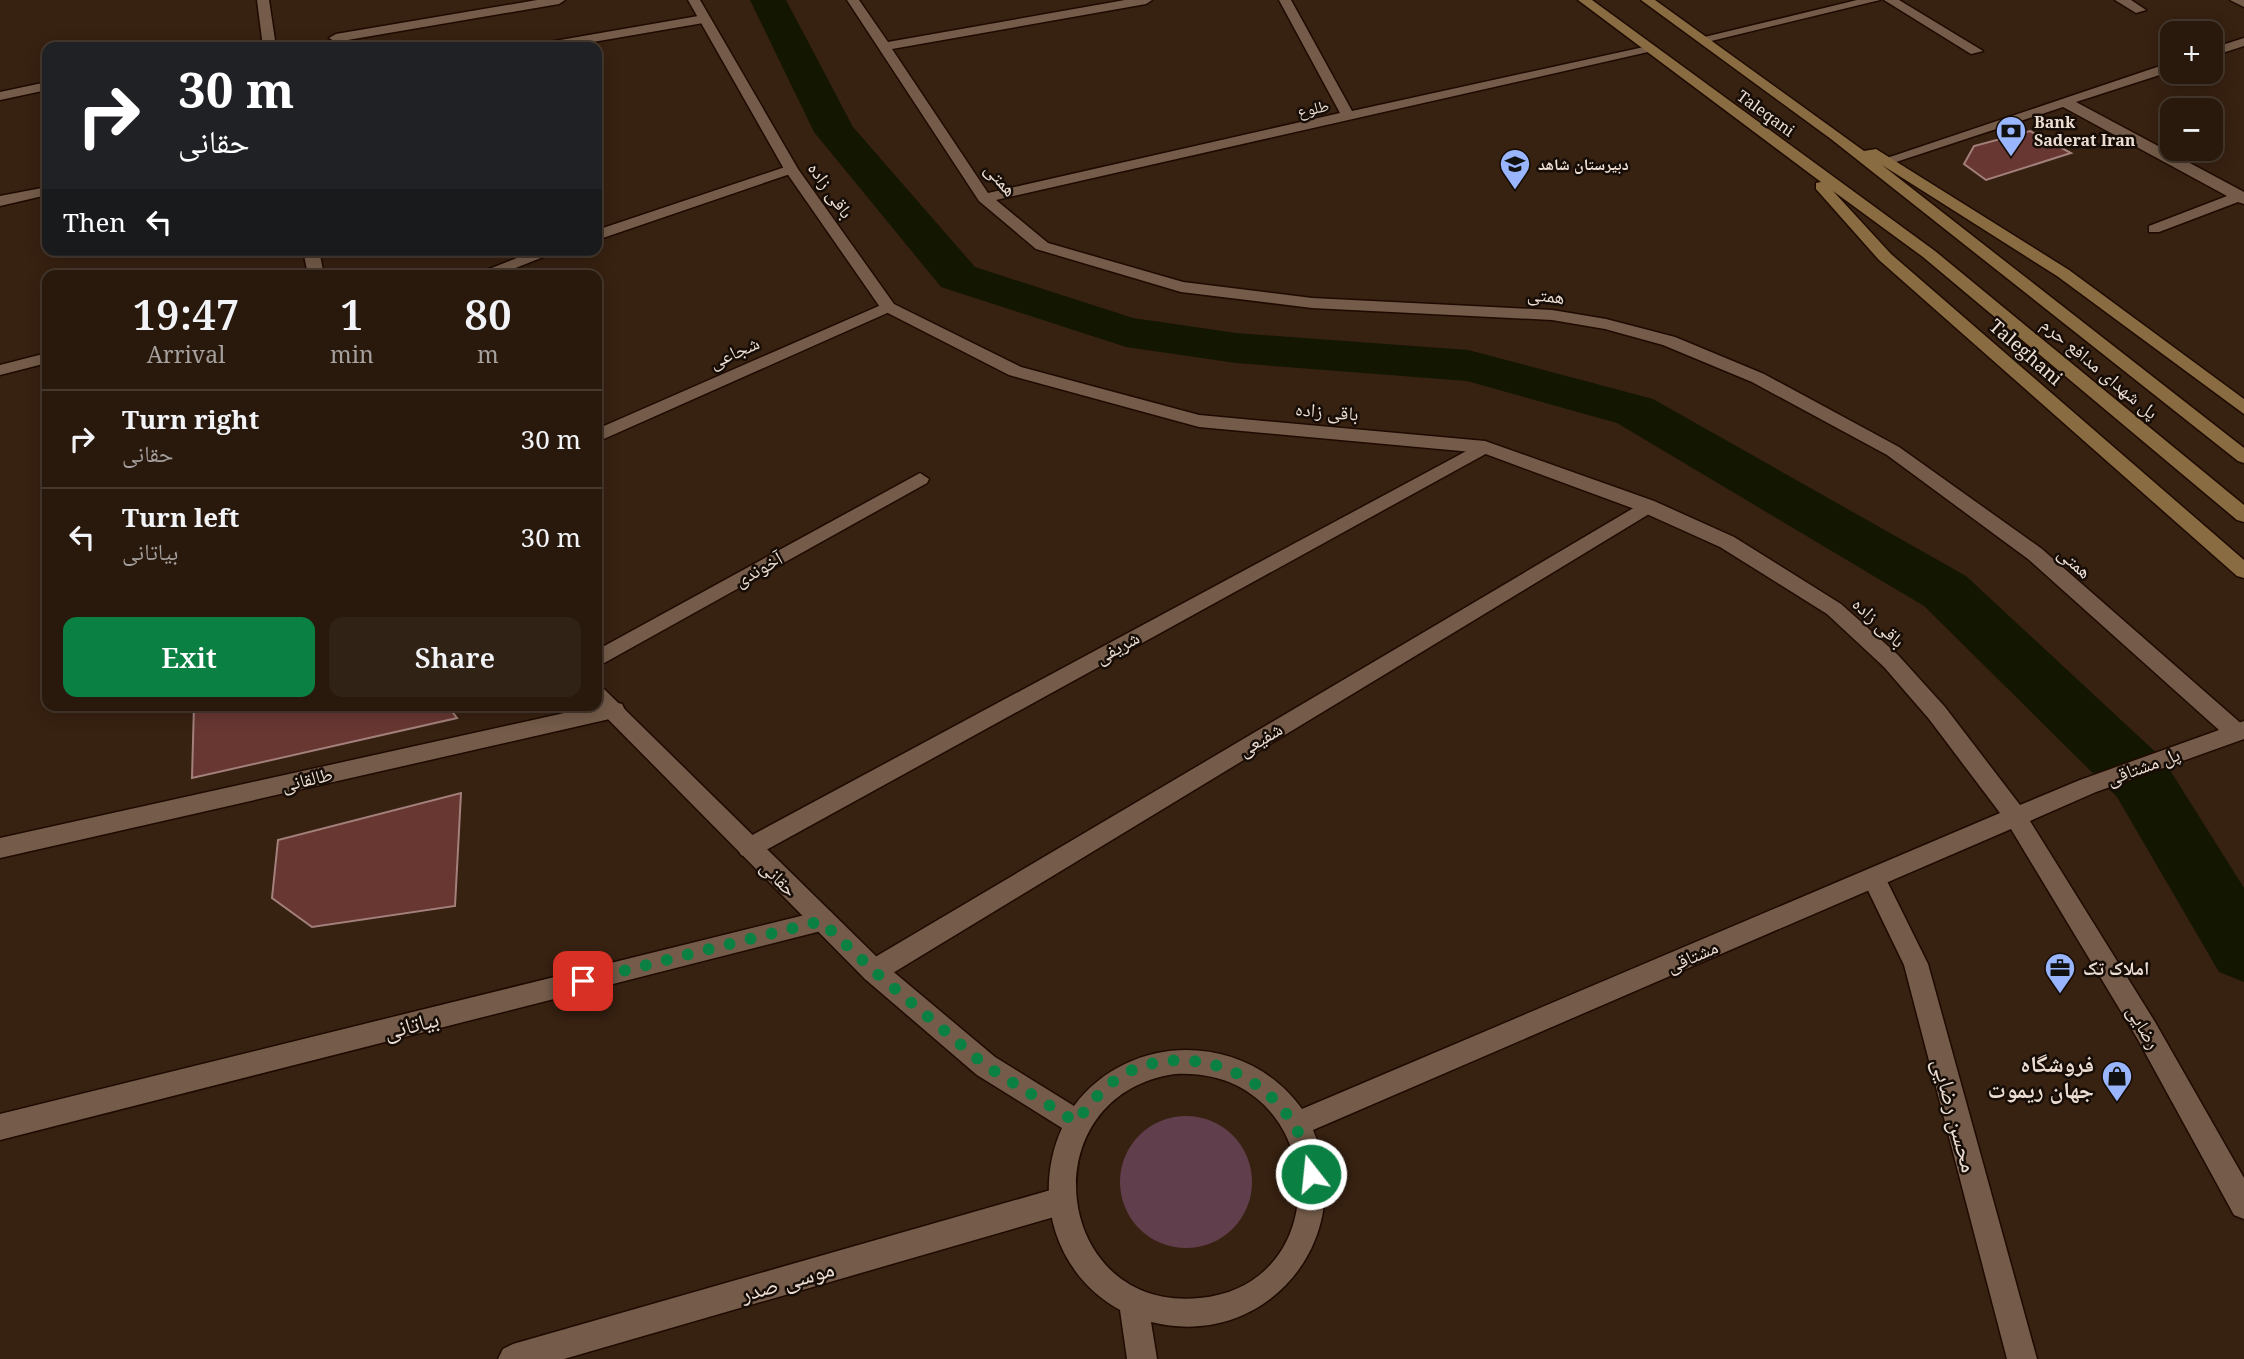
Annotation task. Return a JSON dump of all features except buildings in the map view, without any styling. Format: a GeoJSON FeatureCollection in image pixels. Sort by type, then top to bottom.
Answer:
{"type":"FeatureCollection","features":[{"type":"Feature","properties":{"kind":"main road","name":"Taleqani"},"geometry":{"type":"LineString","coordinates":[[1584,0],[1928,254]]}},
{"type":"Feature","properties":{"kind":"main road","name":"Taleqani"},"geometry":{"type":"LineString","coordinates":[[1647,0],[1836,136],[1972,244]]}},
{"type":"Feature","properties":{"kind":"main road"},"geometry":{"type":"LineString","coordinates":[[1836,136],[1888,160],[2063,273],[2244,408]]}},
{"type":"Feature","properties":{"kind":"main road","name":"Taleghani"},"geometry":{"type":"LineString","coordinates":[[1792,153],[1885,257],[2244,571]]}},
{"type":"Feature","properties":{"kind":"main road","name":"پل شهدای مدافع حرم"},"geometry":{"type":"LineString","coordinates":[[1972,244],[2244,457]]}},
{"type":"Feature","properties":{"kind":"main road","name":"پل شهدای مدافع حرم"},"geometry":{"type":"LineString","coordinates":[[1928,254],[2244,515]]}},
{"type":"Feature","properties":{"kind":"street"},"geometry":{"type":"LineString","coordinates":[[263,0],[270,42]]}},
{"type":"Feature","properties":{"kind":"street"},"geometry":{"type":"LineString","coordinates":[[336,38],[559,0]]}},
{"type":"Feature","properties":{"kind":"street","name":"باقی زاده"},"geometry":{"type":"LineString","coordinates":[[694,0],[791,169],[888,307],[1015,371],[1199,421],[1485,447],[1647,506],[1727,542],[1833,609],[1891,661],[1937,713],[2016,817]]}},
{"type":"Feature","properties":{"kind":"street","name":"همتی"},"geometry":{"type":"LineString","coordinates":[[853,0],[984,198],[1042,246],[1181,287],[1312,303],[1565,317],[1606,324],[1669,341],[1758,378],[1893,452],[2035,554],[2240,732]]}},
{"type":"Feature","properties":{"kind":"street"},"geometry":{"type":"LineString","coordinates":[[884,47],[1146,0]]}},
{"type":"Feature","properties":{"kind":"street"},"geometry":{"type":"LineString","coordinates":[[1285,0],[1349,118]]}},
{"type":"Feature","properties":{"kind":"street"},"geometry":{"type":"LineString","coordinates":[[1703,39],[1874,0]]}},
{"type":"Feature","properties":{"kind":"street"},"geometry":{"type":"LineString","coordinates":[[1890,0],[1976,51]]}},
{"type":"Feature","properties":{"kind":"street"},"geometry":{"type":"LineString","coordinates":[[2121,0],[2140,10]]}},
{"type":"Feature","properties":{"kind":"street"},"geometry":{"type":"LineString","coordinates":[[2236,0],[2244,3]]}},
{"type":"Feature","properties":{"kind":"street"},"geometry":{"type":"LineString","coordinates":[[572,42],[704,19]]}},
{"type":"Feature","properties":{"kind":"street"},"geometry":{"type":"LineString","coordinates":[[2223,49],[2244,42]]}},
{"type":"Feature","properties":{"kind":"street","name":"طلوع"},"geometry":{"type":"LineString","coordinates":[[984,198],[1349,118],[1648,48]]}},
{"type":"Feature","properties":{"kind":"street"},"geometry":{"type":"LineString","coordinates":[[1888,160],[2160,70]]}},
{"type":"Feature","properties":{"kind":"street"},"geometry":{"type":"LineString","coordinates":[[0,96],[42,87]]}},
{"type":"Feature","properties":{"kind":"street"},"geometry":{"type":"LineString","coordinates":[[2065,102],[2242,198]]}},
{"type":"Feature","properties":{"kind":"street"},"geometry":{"type":"LineString","coordinates":[[602,233],[791,169]]}},
{"type":"Feature","properties":{"kind":"street"},"geometry":{"type":"LineString","coordinates":[[0,201],[42,192]]}},
{"type":"Feature","properties":{"kind":"street"},"geometry":{"type":"LineString","coordinates":[[2154,229],[2242,198]]}},
{"type":"Feature","properties":{"kind":"street"},"geometry":{"type":"LineString","coordinates":[[496,270],[537,256]]}},
{"type":"Feature","properties":{"kind":"street","name":"شجاعی"},"geometry":{"type":"LineString","coordinates":[[602,434],[888,307]]}},
{"type":"Feature","properties":{"kind":"street"},"geometry":{"type":"LineString","coordinates":[[0,370],[42,359]]}},
{"type":"Feature","properties":{"kind":"street","name":"شریفی"},"geometry":{"type":"LineString","coordinates":[[749,848],[1485,447]]}},
{"type":"Feature","properties":{"kind":"street","name":"آخوندی"},"geometry":{"type":"LineString","coordinates":[[602,656],[920,479]]}},
{"type":"Feature","properties":{"kind":"street","name":"شفیعی"},"geometry":{"type":"LineString","coordinates":[[874,971],[1647,506]]}},
{"type":"Feature","properties":{"kind":"street","name":"حقانی"},"geometry":{"type":"LineString","coordinates":[[605,703],[874,971],[986,1066],[1076,1122]]}},
{"type":"Feature","properties":{"kind":"street","name":"طالقانی"},"geometry":{"type":"LineString","coordinates":[[0,848],[572,711]]}},
{"type":"Feature","properties":{"kind":"street","name":"پل مشتاقی"},"geometry":{"type":"LineString","coordinates":[[2088,786],[2240,732]]}},
{"type":"Feature","properties":{"kind":"street","name":"مشتاقی"},"geometry":{"type":"LineString","coordinates":[[1295,1125],[2088,786]]}},
{"type":"Feature","properties":{"kind":"street","name":"رضایی"},"geometry":{"type":"LineString","coordinates":[[2016,817],[2146,1030],[2244,1205]]}},
{"type":"Feature","properties":{"kind":"street","name":"محسن رضایی"},"geometry":{"type":"LineString","coordinates":[[1874,878],[1916,964],[2022,1359]]}},
{"type":"Feature","properties":{"kind":"street","name":"بیاتانی"},"geometry":{"type":"LineString","coordinates":[[0,1127],[821,921]]}},
{"type":"Feature","properties":{"kind":"street"},"geometry":{"type":"LineString","coordinates":[[1166,1061],[1203,1061],[1240,1073],[1272,1095],[1295,1125],[1311,1169],[1314,1192],[1309,1226],[1293,1258],[1270,1285],[1240,1304],[1204,1313],[1167,1312],[1133,1300],[1105,1282],[1084,1258],[1069,1231],[1061,1201],[1062,1160],[1076,1122],[1098,1093],[1129,1071],[1166,1061]]}},
{"type":"Feature","properties":{"kind":"street","name":"موسی صدر"},"geometry":{"type":"LineString","coordinates":[[513,1359],[1061,1201]]}},
{"type":"Feature","properties":{"kind":"street"},"geometry":{"type":"LineString","coordinates":[[1133,1300],[1142,1359]]}},
{"type":"Feature","properties":{"kind":"shaded area"},"geometry":{"type":"Polygon","coordinates":[[[1186,1116],[1211,1121],[1232,1136],[1247,1157],[1252,1182],[1247,1207],[1232,1228],[1211,1243],[1186,1248],[1161,1243],[1140,1228],[1125,1207],[1120,1182],[1125,1157],[1140,1136],[1161,1121],[1186,1116]]]}},
{"type":"Feature","properties":{"kind":"waterway"},"geometry":{"type":"LineString","coordinates":[[768,0],[835,132],[958,277],[1126,332],[1236,348],[1468,366],[1635,411],[1945,591],[2140,778],[2244,950]]}},
{"type":"Feature","properties":{"kind":"place","name":"Bank Saderat Iran"},"geometry":{"type":"Point","coordinates":[2011,158]}},
{"type":"Feature","properties":{"kind":"place","name":"دبیرستان شاهد"},"geometry":{"type":"Point","coordinates":[1515,191]}},
{"type":"Feature","properties":{"kind":"place","name":"املاک تک"},"geometry":{"type":"Point","coordinates":[2060,995]}},
{"type":"Feature","properties":{"kind":"place","name":"فروشگاه جهان ریموت"},"geometry":{"type":"Point","coordinates":[2117,1103]}},
{"type":"Feature","properties":{"kind":"route"},"geometry":{"type":"LineString","coordinates":[[583,981],[821,921],[874,971],[986,1066],[1076,1122],[1098,1093],[1129,1071],[1166,1061],[1203,1061],[1240,1073],[1272,1095],[1295,1125],[1309,1157],[1311,1174]]}}]}
